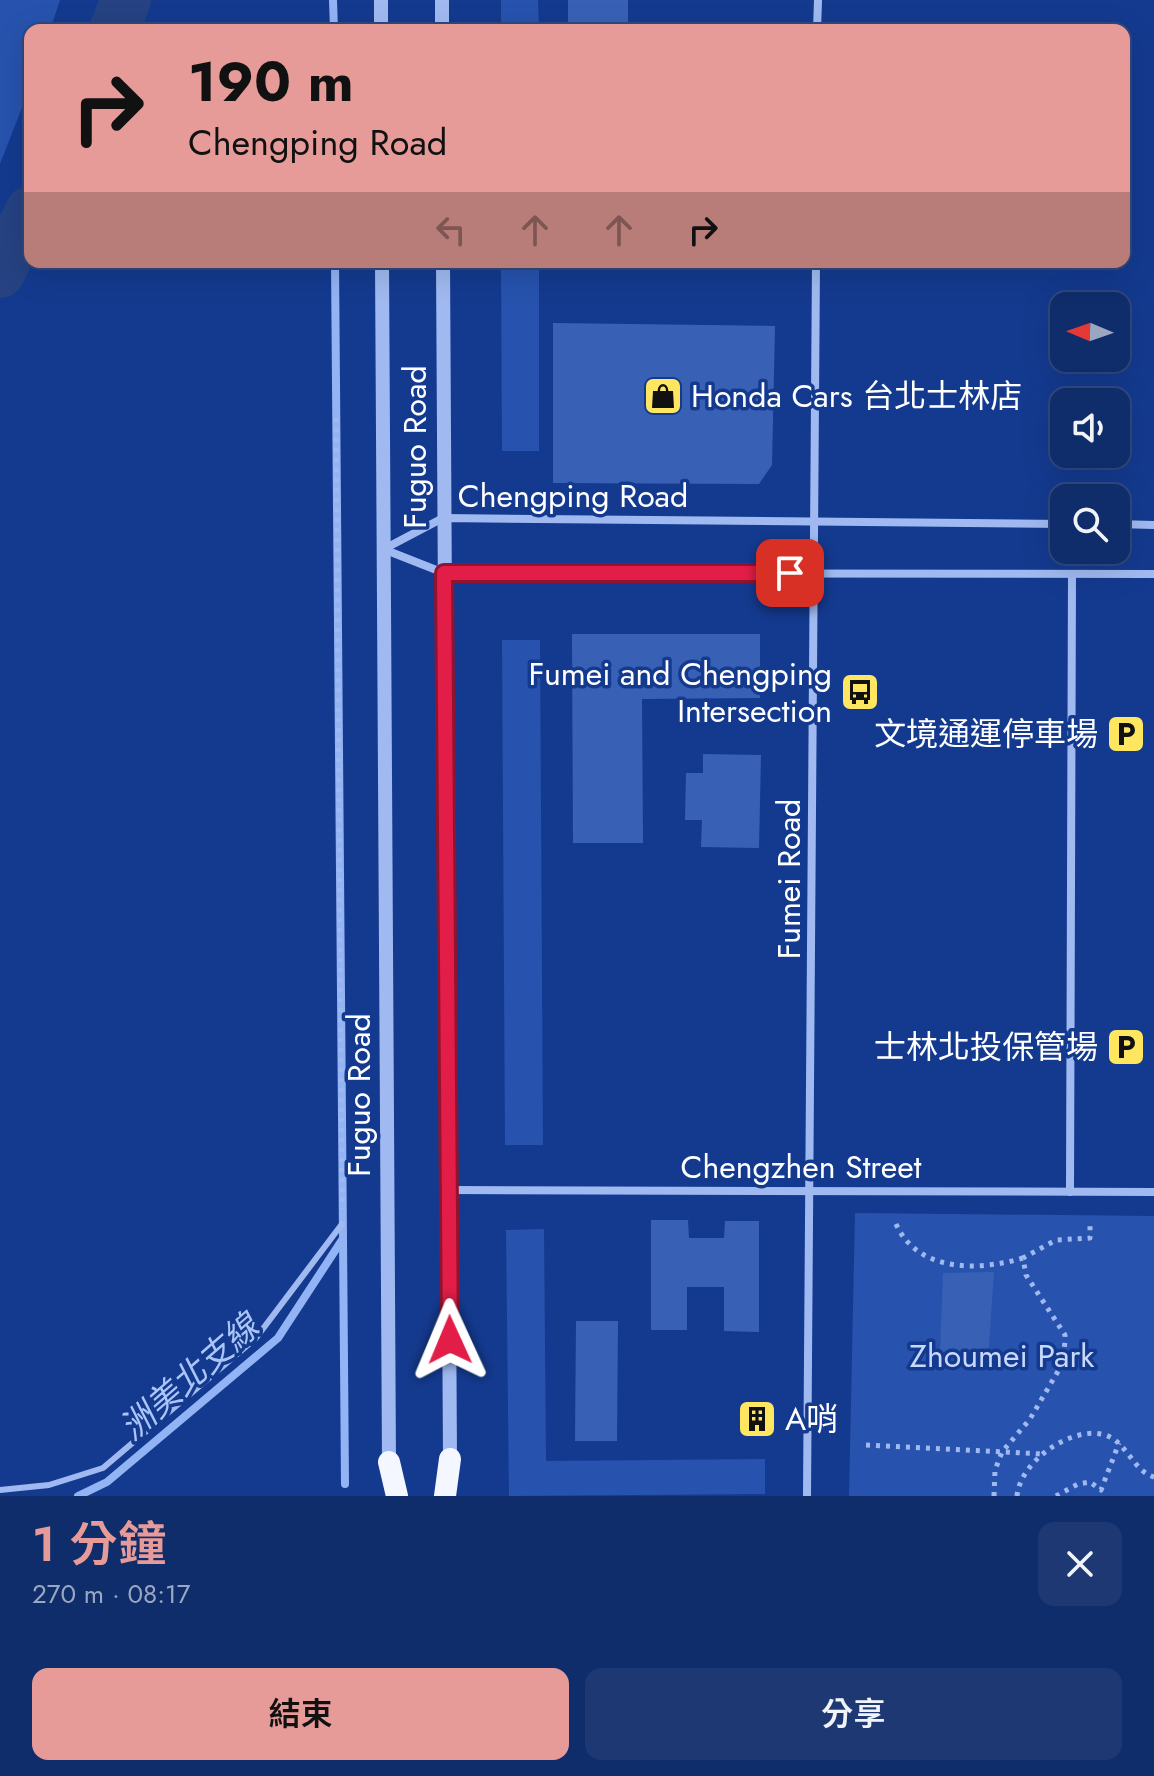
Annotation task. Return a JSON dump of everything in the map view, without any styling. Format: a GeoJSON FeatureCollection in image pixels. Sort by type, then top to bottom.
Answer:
{"type":"FeatureCollection","features":[{"type":"Feature","properties":{"kind":"highway"},"geometry":{"type":"LineString","coordinates":[[445,1496],[450,1459]]}},
{"type":"Feature","properties":{"kind":"highway"},"geometry":{"type":"LineString","coordinates":[[389,1462],[397,1496]]}},
{"type":"Feature","properties":{"kind":"street"},"geometry":{"type":"LineString","coordinates":[[381,0],[381,24]]}},
{"type":"Feature","properties":{"kind":"street"},"geometry":{"type":"LineString","coordinates":[[442,0],[442,24]]}},
{"type":"Feature","properties":{"kind":"street"},"geometry":{"type":"LineString","coordinates":[[817,24],[818,0]]}},
{"type":"Feature","properties":{"kind":"street","name":"Fuguo Road"},"geometry":{"type":"LineString","coordinates":[[382,268],[389,1462],[385,1496]]}},
{"type":"Feature","properties":{"kind":"street","name":"Fuguo Road"},"geometry":{"type":"LineString","coordinates":[[443,268],[450,1459],[455,1496]]}},
{"type":"Feature","properties":{"kind":"street","name":"Fumei Road"},"geometry":{"type":"LineString","coordinates":[[807,1496],[816,268]]}},
{"type":"Feature","properties":{"kind":"street","name":"Chengping Road"},"geometry":{"type":"LineString","coordinates":[[383,549],[443,518],[1050,524]]}},
{"type":"Feature","properties":{"kind":"street"},"geometry":{"type":"LineString","coordinates":[[1130,524],[1154,525]]}},
{"type":"Feature","properties":{"kind":"street"},"geometry":{"type":"LineString","coordinates":[[383,549],[444,573],[1154,574]]}},
{"type":"Feature","properties":{"kind":"street"},"geometry":{"type":"LineString","coordinates":[[1070,1192],[1072,574]]}},
{"type":"Feature","properties":{"kind":"street","name":"Chengzhen Street"},"geometry":{"type":"LineString","coordinates":[[448,1190],[1154,1192]]}},
{"type":"Feature","properties":{"kind":"lane"},"geometry":{"type":"LineString","coordinates":[[0,1490],[49,1485],[103,1468],[256,1338],[342,1224]]}},
{"type":"Feature","properties":{"kind":"path"},"geometry":{"type":"LineString","coordinates":[[336,418],[342,1224]]}},
{"type":"Feature","properties":{"kind":"path"},"geometry":{"type":"LineString","coordinates":[[896,1224],[910,1245],[936,1263],[1006,1263],[1023,1258],[1056,1240],[1090,1238],[1090,1225]]}},
{"type":"Feature","properties":{"kind":"path"},"geometry":{"type":"LineString","coordinates":[[994,1496],[995,1470],[1002,1452],[1020,1434],[1064,1361],[1065,1335],[1026,1275],[1023,1258]]}},
{"type":"Feature","properties":{"kind":"path"},"geometry":{"type":"LineString","coordinates":[[1017,1496],[1018,1482],[1026,1470],[1067,1438],[1101,1434],[1119,1443],[1147,1475],[1154,1477]]}},
{"type":"Feature","properties":{"kind":"path"},"geometry":{"type":"LineString","coordinates":[[1056,1496],[1078,1484],[1090,1482],[1101,1490],[1119,1443]]}},
{"type":"Feature","properties":{"kind":"path"},"geometry":{"type":"LineString","coordinates":[[866,1445],[1044,1454]]}},
{"type":"Feature","properties":{"kind":"green space"},"geometry":{"type":"Polygon","coordinates":[[[0,0],[60,0],[52,24],[24,24],[24,102],[0,164],[0,0]]]}},
{"type":"Feature","properties":{"kind":"green space"},"geometry":{"type":"Polygon","coordinates":[[[501,0],[538,0],[539,24],[501,24],[501,0]]]}},
{"type":"Feature","properties":{"kind":"green space"},"geometry":{"type":"Polygon","coordinates":[[[501,268],[539,268],[539,451],[502,451],[501,268]]]}},
{"type":"Feature","properties":{"kind":"green space"},"geometry":{"type":"Polygon","coordinates":[[[502,640],[540,640],[543,1145],[505,1145],[502,640]]]}},
{"type":"Feature","properties":{"kind":"green space","name":"Zhoumei Park"},"geometry":{"type":"Polygon","coordinates":[[[855,1213],[1154,1216],[1154,1496],[849,1496],[855,1213]]]}},
{"type":"Feature","properties":{"kind":"green space"},"geometry":{"type":"Polygon","coordinates":[[[544,1229],[546,1461],[765,1459],[765,1494],[509,1496],[506,1230],[544,1229]]]}},
{"type":"Feature","properties":{"kind":"building"},"geometry":{"type":"Polygon","coordinates":[[[568,0],[628,0],[628,24],[568,24],[568,0]]]}},
{"type":"Feature","properties":{"kind":"building","name":"Honda Cars 台北士林店"},"geometry":{"type":"Polygon","coordinates":[[[553,323],[775,326],[772,465],[759,484],[553,483],[553,323]]]}},
{"type":"Feature","properties":{"kind":"building"},"geometry":{"type":"Polygon","coordinates":[[[572,634],[760,634],[760,698],[642,699],[643,843],[573,843],[572,634]]]}},
{"type":"Feature","properties":{"kind":"building"},"geometry":{"type":"Polygon","coordinates":[[[703,754],[761,755],[759,848],[701,847],[702,820],[685,820],[686,773],[703,773],[703,754]]]}},
{"type":"Feature","properties":{"kind":"building"},"geometry":{"type":"Polygon","coordinates":[[[651,1220],[688,1220],[689,1238],[724,1238],[725,1221],[759,1221],[759,1332],[724,1331],[724,1287],[687,1287],[687,1330],[651,1330],[651,1220]]]}},
{"type":"Feature","properties":{"kind":"building"},"geometry":{"type":"Polygon","coordinates":[[[994,1272],[988,1361],[940,1354],[943,1273],[994,1272]]]}},
{"type":"Feature","properties":{"kind":"building"},"geometry":{"type":"Polygon","coordinates":[[[576,1321],[618,1321],[617,1441],[575,1441],[576,1321]]]}},
{"type":"Feature","properties":{"kind":"building","name":"A哨"},"geometry":{"type":"Polygon","coordinates":[[[750,1411],[765,1412],[765,1426],[749,1426],[750,1411]]]}},
{"type":"Feature","properties":{"kind":"waterway"},"geometry":{"type":"LineString","coordinates":[[116,24],[126,0]]}},
{"type":"Feature","properties":{"kind":"waterway"},"geometry":{"type":"LineString","coordinates":[[333,0],[334,24]]}},
{"type":"Feature","properties":{"kind":"waterway"},"geometry":{"type":"LineString","coordinates":[[0,273],[24,223]]}},
{"type":"Feature","properties":{"kind":"waterway"},"geometry":{"type":"LineString","coordinates":[[335,268],[345,1484]]}},
{"type":"Feature","properties":{"kind":"waterway","name":"洲美北支線"},"geometry":{"type":"LineString","coordinates":[[78,1496],[107,1482],[278,1338],[342,1240]]}},
{"type":"Feature","properties":{"kind":"place","name":"Honda Cars 台北士林店"},"geometry":{"type":"Point","coordinates":[663,396]}},
{"type":"Feature","properties":{"kind":"place","name":"Fumei and Chengping Intersection"},"geometry":{"type":"Point","coordinates":[860,692]}},
{"type":"Feature","properties":{"kind":"place","name":"文境通運停車場"},"geometry":{"type":"Point","coordinates":[1126,734]}},
{"type":"Feature","properties":{"kind":"place","name":"士林北投保管場"},"geometry":{"type":"Point","coordinates":[1126,1047]}},
{"type":"Feature","properties":{"kind":"place","name":"A哨"},"geometry":{"type":"Point","coordinates":[757,1419]}},
{"type":"Feature","properties":{"kind":"route"},"geometry":{"type":"LineString","coordinates":[[450,1340],[444,573],[790,573]]}}]}
